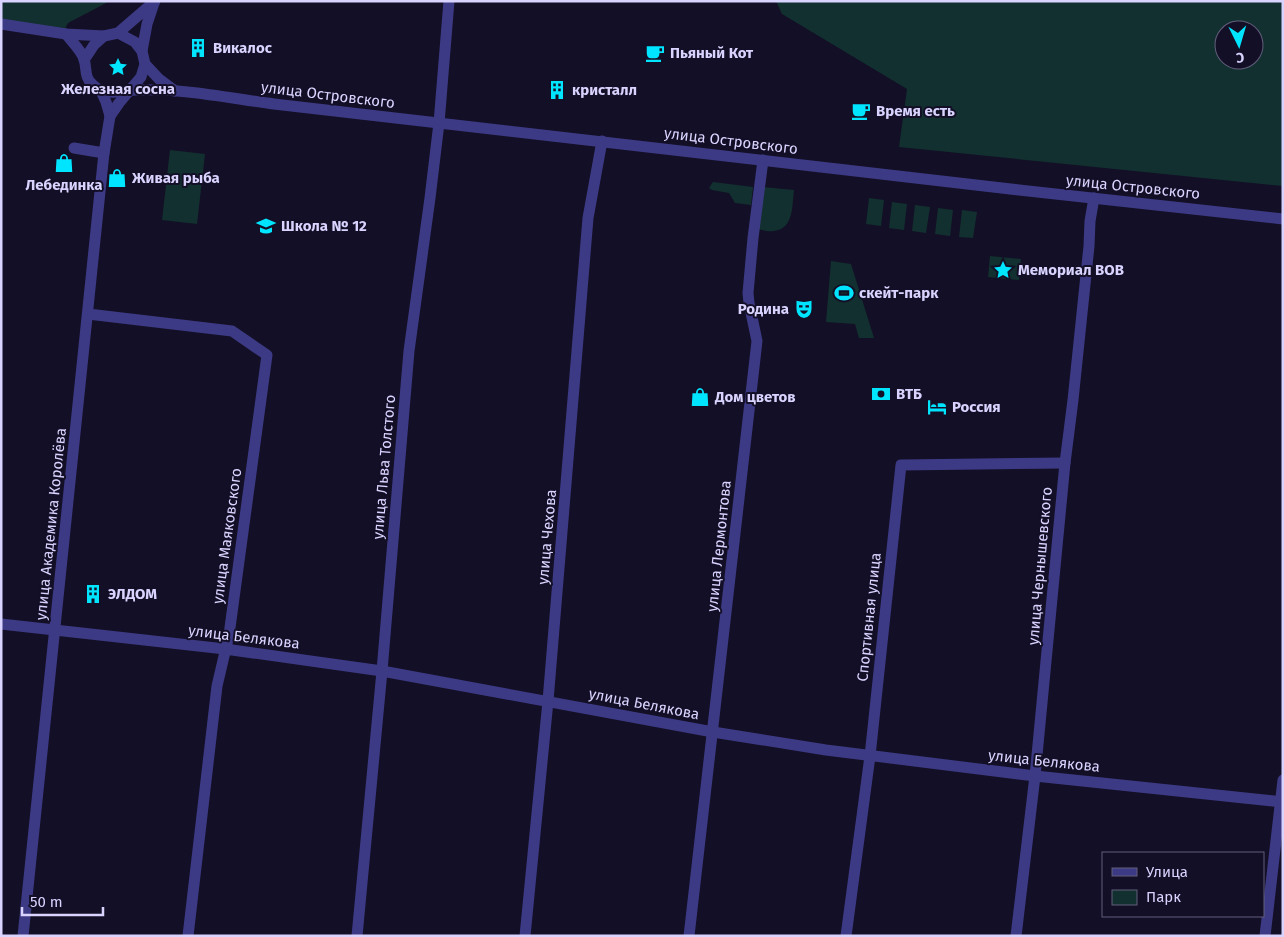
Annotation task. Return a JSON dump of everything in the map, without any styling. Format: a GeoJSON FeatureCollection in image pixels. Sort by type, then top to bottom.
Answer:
{"type":"FeatureCollection","features":[{"type":"Feature","properties":{"kind":"street"},"geometry":{"type":"LineString","coordinates":[[1,24],[66,34],[104,36],[118,33],[155,1]]}},
{"type":"Feature","properties":{"kind":"street"},"geometry":{"type":"LineString","coordinates":[[110,116],[141,77],[145,64],[142,50],[147,24],[155,1]]}},
{"type":"Feature","properties":{"kind":"street","name":"улица Льва Толстого"},"geometry":{"type":"LineString","coordinates":[[357,936],[409,351],[439,123],[450,1]]}},
{"type":"Feature","properties":{"kind":"street"},"geometry":{"type":"LineString","coordinates":[[118,33],[136,42],[142,50]]}},
{"type":"Feature","properties":{"kind":"street"},"geometry":{"type":"LineString","coordinates":[[66,34],[84,60],[85,73],[91,84],[101,90],[113,92],[130,90]]}},
{"type":"Feature","properties":{"kind":"street"},"geometry":{"type":"LineString","coordinates":[[84,60],[94,45],[104,36]]}},
{"type":"Feature","properties":{"kind":"street"},"geometry":{"type":"LineString","coordinates":[[145,64],[159,79],[175,91]]}},
{"type":"Feature","properties":{"kind":"street"},"geometry":{"type":"LineString","coordinates":[[101,90],[110,116]]}},
{"type":"Feature","properties":{"kind":"street","name":"улица Островского"},"geometry":{"type":"LineString","coordinates":[[130,90],[175,91],[274,104],[1283,219]]}},
{"type":"Feature","properties":{"kind":"street","name":"улица Академика Королёва"},"geometry":{"type":"LineString","coordinates":[[23,936],[104,153],[110,116]]}},
{"type":"Feature","properties":{"kind":"street","name":"улица Чехова"},"geometry":{"type":"LineString","coordinates":[[525,936],[548,701],[588,218],[602,141]]}},
{"type":"Feature","properties":{"kind":"street"},"geometry":{"type":"LineString","coordinates":[[74,148],[104,153]]}},
{"type":"Feature","properties":{"kind":"street","name":"улица Лермонтова"},"geometry":{"type":"LineString","coordinates":[[689,936],[757,341],[748,293],[763,160]]}},
{"type":"Feature","properties":{"kind":"street","name":"улица Чернышевского"},"geometry":{"type":"LineString","coordinates":[[1016,936],[1035,776],[1064,463],[1073,400],[1090,221],[1094,198]]}},
{"type":"Feature","properties":{"kind":"street","name":"улица Маяковского"},"geometry":{"type":"LineString","coordinates":[[88,314],[232,331],[267,355],[229,635],[217,686],[188,936]]}},
{"type":"Feature","properties":{"kind":"street","name":"Спортивная улица"},"geometry":{"type":"LineString","coordinates":[[846,936],[870,756],[901,464],[1064,463]]}},
{"type":"Feature","properties":{"kind":"street","name":"улица Белякова"},"geometry":{"type":"LineString","coordinates":[[1,624],[225,649],[382,671],[713,732],[826,750],[1035,776],[1281,801]]}},
{"type":"Feature","properties":{"kind":"street"},"geometry":{"type":"LineString","coordinates":[[1265,936],[1283,780]]}},
{"type":"Feature","properties":{"kind":"green space"},"geometry":{"type":"Polygon","coordinates":[[[1,1],[110,1],[68,23],[62,34],[1,24],[1,1]]]}},
{"type":"Feature","properties":{"kind":"green space"},"geometry":{"type":"Polygon","coordinates":[[[776,1],[1283,1],[1283,186],[899,147],[907,89],[782,14],[776,1]]]}},
{"type":"Feature","properties":{"kind":"green space"},"geometry":{"type":"Polygon","coordinates":[[[170,150],[205,154],[197,224],[162,220],[170,150]]]}},
{"type":"Feature","properties":{"kind":"green space"},"geometry":{"type":"Polygon","coordinates":[[[713,182],[753,187],[751,205],[735,203],[729,193],[712,190],[709,188],[713,182]]]}},
{"type":"Feature","properties":{"kind":"green space"},"geometry":{"type":"Polygon","coordinates":[[[763,187],[794,190],[789,221],[781,229],[770,231],[758,229],[763,187]]]}},
{"type":"Feature","properties":{"kind":"green space"},"geometry":{"type":"Polygon","coordinates":[[[869,198],[884,200],[881,226],[866,224],[869,198]]]}},
{"type":"Feature","properties":{"kind":"green space"},"geometry":{"type":"Polygon","coordinates":[[[892,202],[907,204],[904,230],[889,228],[892,202]]]}},
{"type":"Feature","properties":{"kind":"green space"},"geometry":{"type":"Polygon","coordinates":[[[915,205],[930,207],[926,233],[912,231],[915,205]]]}},
{"type":"Feature","properties":{"kind":"green space"},"geometry":{"type":"Polygon","coordinates":[[[938,208],[953,210],[950,236],[935,234],[938,208]]]}},
{"type":"Feature","properties":{"kind":"green space"},"geometry":{"type":"Polygon","coordinates":[[[962,210],[977,212],[973,238],[959,237],[962,210]]]}},
{"type":"Feature","properties":{"kind":"green space"},"geometry":{"type":"Polygon","coordinates":[[[990,256],[1021,259],[1019,280],[988,277],[990,256]]]}},
{"type":"Feature","properties":{"kind":"green space","name":"скейт-парк"},"geometry":{"type":"Polygon","coordinates":[[[831,261],[851,264],[874,338],[859,338],[855,324],[826,322],[831,261]]]}},
{"type":"Feature","properties":{"kind":"place","name":"Викалос"},"geometry":{"type":"Point","coordinates":[198,48]}},
{"type":"Feature","properties":{"kind":"place","name":"Пьяный Кот"},"geometry":{"type":"Point","coordinates":[655,53]}},
{"type":"Feature","properties":{"kind":"place","name":"Железная сосна"},"geometry":{"type":"Point","coordinates":[118,67]}},
{"type":"Feature","properties":{"kind":"place","name":"кристалл"},"geometry":{"type":"Point","coordinates":[557,90]}},
{"type":"Feature","properties":{"kind":"place","name":"Время есть"},"geometry":{"type":"Point","coordinates":[861,111]}},
{"type":"Feature","properties":{"kind":"place","name":"Лебединка"},"geometry":{"type":"Point","coordinates":[64,163]}},
{"type":"Feature","properties":{"kind":"place","name":"Живая рыба"},"geometry":{"type":"Point","coordinates":[117,178]}},
{"type":"Feature","properties":{"kind":"place","name":"Школа № 12"},"geometry":{"type":"Point","coordinates":[266,226]}},
{"type":"Feature","properties":{"kind":"place","name":"Мемориал ВОВ"},"geometry":{"type":"Point","coordinates":[1003,270]}},
{"type":"Feature","properties":{"kind":"place","name":"скейт-парк"},"geometry":{"type":"Point","coordinates":[844,293]}},
{"type":"Feature","properties":{"kind":"place","name":"Родина"},"geometry":{"type":"Point","coordinates":[804,309]}},
{"type":"Feature","properties":{"kind":"place","name":"ВТБ"},"geometry":{"type":"Point","coordinates":[881,394]}},
{"type":"Feature","properties":{"kind":"place","name":"Дом цветов"},"geometry":{"type":"Point","coordinates":[700,397]}},
{"type":"Feature","properties":{"kind":"place","name":"Россия"},"geometry":{"type":"Point","coordinates":[937,407]}},
{"type":"Feature","properties":{"kind":"place","name":"ЭЛДОМ"},"geometry":{"type":"Point","coordinates":[93,594]}}]}
